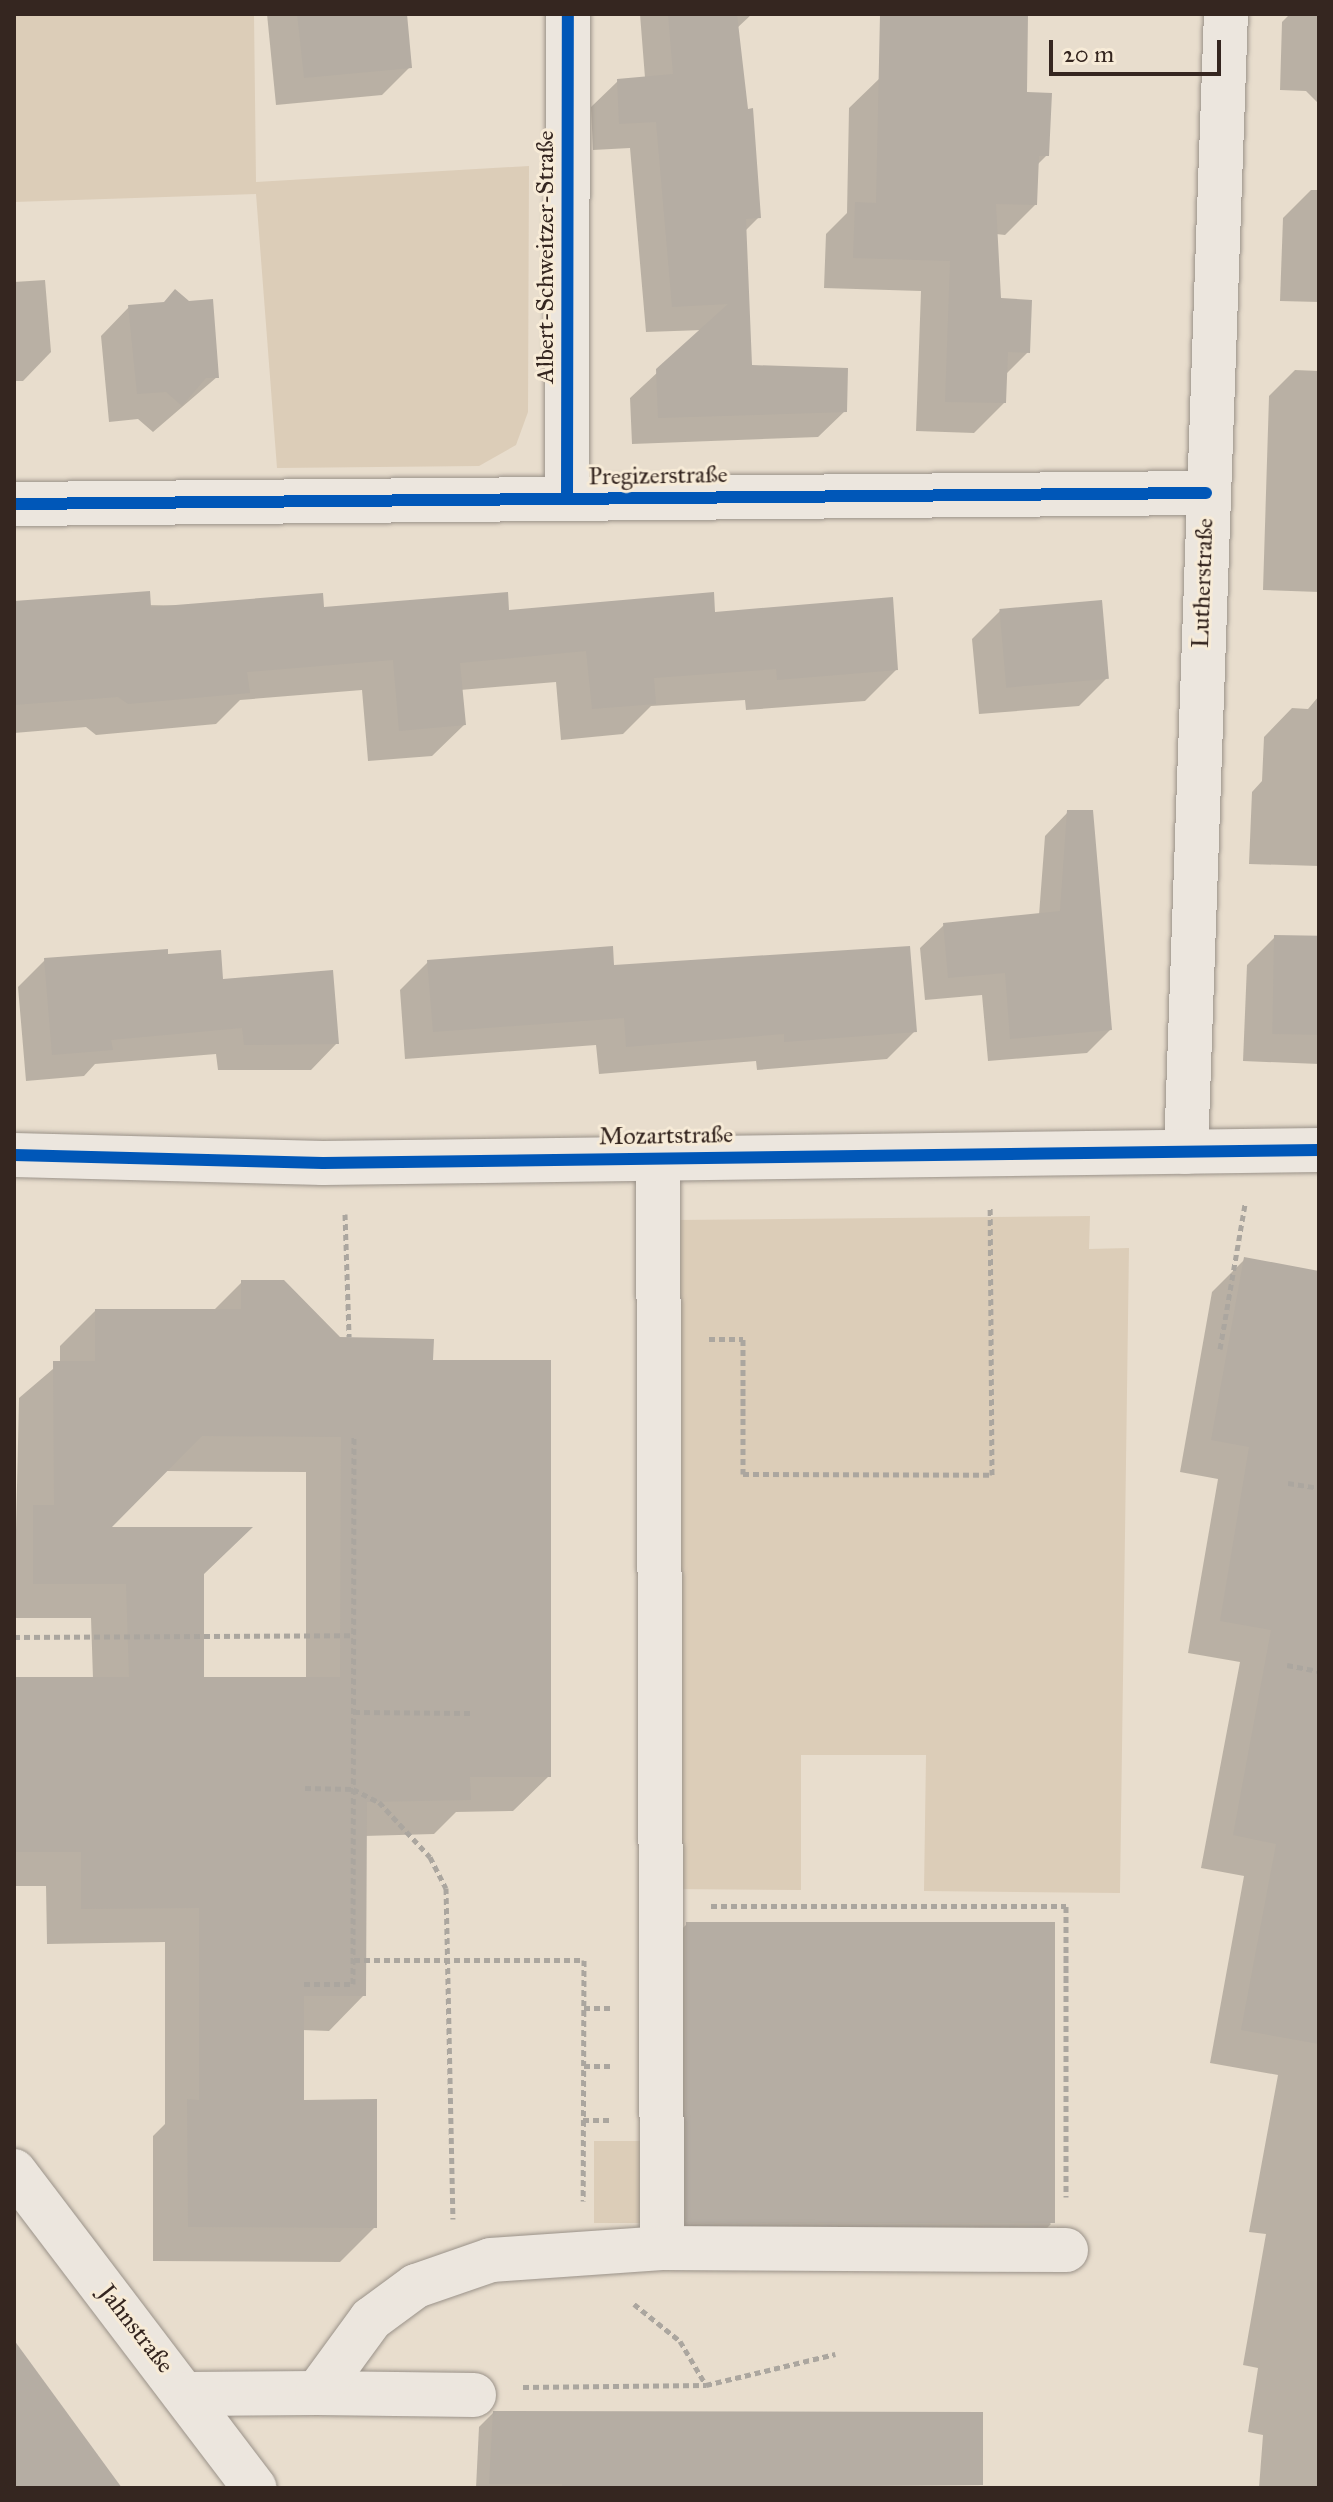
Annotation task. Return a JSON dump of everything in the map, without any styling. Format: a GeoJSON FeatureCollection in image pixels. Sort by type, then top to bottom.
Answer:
{"type":"FeatureCollection","features":[{"type":"Feature","properties":{"kind":"street","name":"Albert-Schweitzer-Straße"},"geometry":{"type":"LineString","coordinates":[[567,499],[568,14]]}},
{"type":"Feature","properties":{"kind":"street","name":"Lutherstraße"},"geometry":{"type":"LineString","coordinates":[[1186,1152],[1206,493],[1226,14]]}},
{"type":"Feature","properties":{"kind":"street","name":"Pregizerstraße"},"geometry":{"type":"LineString","coordinates":[[14,504],[1206,493]]}},
{"type":"Feature","properties":{"kind":"street","name":"Mozartstraße"},"geometry":{"type":"LineString","coordinates":[[14,1155],[344,1163],[1319,1150]]}},
{"type":"Feature","properties":{"kind":"street"},"geometry":{"type":"LineString","coordinates":[[658,1158],[658,1905],[662,2248]]}},
{"type":"Feature","properties":{"kind":"street","name":"Jahnstraße"},"geometry":{"type":"LineString","coordinates":[[14,2171],[186,2394],[254,2488]]}},
{"type":"Feature","properties":{"kind":"street"},"geometry":{"type":"LineString","coordinates":[[317,2393],[371,2319],[416,2286],[491,2260],[583,2251],[662,2248],[1066,2250]]}},
{"type":"Feature","properties":{"kind":"street"},"geometry":{"type":"LineString","coordinates":[[186,2394],[474,2395]]}},
{"type":"Feature","properties":{"kind":"path"},"geometry":{"type":"LineString","coordinates":[[1220,1349],[1245,1208],[1246,1151]]}},
{"type":"Feature","properties":{"kind":"path"},"geometry":{"type":"LineString","coordinates":[[712,1339],[743,1339],[743,1474],[992,1475],[990,1153]]}},
{"type":"Feature","properties":{"kind":"path"},"geometry":{"type":"LineString","coordinates":[[344,1163],[349,1337]]}},
{"type":"Feature","properties":{"kind":"path"},"geometry":{"type":"LineString","coordinates":[[304,1984],[353,1984],[354,1437]]}},
{"type":"Feature","properties":{"kind":"path"},"geometry":{"type":"LineString","coordinates":[[1288,1483],[1319,1488]]}},
{"type":"Feature","properties":{"kind":"path"},"geometry":{"type":"LineString","coordinates":[[14,1637],[354,1635]]}},
{"type":"Feature","properties":{"kind":"path"},"geometry":{"type":"LineString","coordinates":[[1287,1665],[1319,1671]]}},
{"type":"Feature","properties":{"kind":"path"},"geometry":{"type":"LineString","coordinates":[[354,1712],[471,1713]]}},
{"type":"Feature","properties":{"kind":"path"},"geometry":{"type":"LineString","coordinates":[[305,1788],[353,1789],[379,1802],[430,1857],[446,1888],[452,2272]]}},
{"type":"Feature","properties":{"kind":"path"},"geometry":{"type":"LineString","coordinates":[[658,1905],[1066,1906],[1066,2250]]}},
{"type":"Feature","properties":{"kind":"path"},"geometry":{"type":"LineString","coordinates":[[354,1960],[584,1960],[583,2251]]}},
{"type":"Feature","properties":{"kind":"path"},"geometry":{"type":"LineString","coordinates":[[627,2300],[680,2341],[706,2385]]}},
{"type":"Feature","properties":{"kind":"path"},"geometry":{"type":"LineString","coordinates":[[474,2395],[524,2386],[706,2385],[835,2354]]}},
{"type":"Feature","properties":{"kind":"shaded area"},"geometry":{"type":"Polygon","coordinates":[[[14,14],[254,14],[256,182],[529,166],[528,412],[516,445],[479,466],[277,468],[256,194],[14,202],[14,14]]]}},
{"type":"Feature","properties":{"kind":"shaded area"},"geometry":{"type":"Polygon","coordinates":[[[1090,1216],[1089,1249],[1129,1248],[1120,1893],[924,1891],[926,1755],[801,1755],[801,1890],[671,1889],[674,1220],[1090,1216]]]}},
{"type":"Feature","properties":{"kind":"shaded area"},"geometry":{"type":"Polygon","coordinates":[[[594,2141],[648,2141],[648,2223],[594,2223],[594,2141]]]}},
{"type":"Feature","properties":{"kind":"building"},"geometry":{"type":"Polygon","coordinates":[[[297,14],[407,14],[412,68],[304,78],[297,14]]]}},
{"type":"Feature","properties":{"kind":"building"},"geometry":{"type":"Polygon","coordinates":[[[668,14],[737,14],[748,109],[753,108],[761,218],[746,219],[752,365],[848,368],[847,412],[658,418],[656,369],[728,304],[672,307],[656,122],[619,124],[617,79],[673,74],[668,14]]]}},
{"type":"Feature","properties":{"kind":"building"},"geometry":{"type":"Polygon","coordinates":[[[880,14],[1028,14],[1027,92],[1052,93],[1049,156],[1039,156],[1037,205],[996,204],[1001,298],[1032,300],[1030,353],[1008,352],[1006,403],[945,402],[950,261],[853,258],[855,202],[876,203],[880,14]]]}},
{"type":"Feature","properties":{"kind":"building"},"geometry":{"type":"Polygon","coordinates":[[[175,289],[189,301],[213,299],[219,378],[206,378],[182,406],[166,392],[137,394],[128,305],[164,302],[175,289]]]}},
{"type":"Feature","properties":{"kind":"building"},"geometry":{"type":"Polygon","coordinates":[[[150,591],[151,607],[323,593],[324,607],[508,592],[509,610],[714,592],[715,612],[893,597],[898,670],[777,680],[776,669],[654,678],[656,704],[592,709],[586,651],[460,663],[466,725],[399,731],[393,660],[247,672],[250,693],[128,704],[118,697],[14,705],[14,601],[150,591]]]}},
{"type":"Feature","properties":{"kind":"building"},"geometry":{"type":"Polygon","coordinates":[[[1102,600],[1109,679],[1006,688],[999,609],[1102,600]]]}},
{"type":"Feature","properties":{"kind":"building"},"geometry":{"type":"Polygon","coordinates":[[[1067,810],[1093,810],[1112,1030],[1010,1039],[1005,973],[948,978],[943,923],[1060,911],[1067,810]]]}},
{"type":"Feature","properties":{"kind":"building"},"geometry":{"type":"Polygon","coordinates":[[[1274,935],[1319,936],[1317,1035],[1272,1034],[1274,935]]]}},
{"type":"Feature","properties":{"kind":"building"},"geometry":{"type":"Polygon","coordinates":[[[613,946],[614,965],[910,946],[917,1032],[784,1042],[784,1034],[626,1047],[624,1018],[433,1032],[427,960],[613,946]]]}},
{"type":"Feature","properties":{"kind":"building"},"geometry":{"type":"Polygon","coordinates":[[[168,949],[168,954],[221,950],[223,979],[333,970],[339,1044],[244,1045],[242,1028],[111,1040],[113,1050],[52,1055],[44,958],[168,949]]]}},
{"type":"Feature","properties":{"kind":"building"},"geometry":{"type":"Polygon","coordinates":[[[1244,1257],[1319,1271],[1319,2044],[1241,2030],[1276,1844],[1233,1835],[1271,1630],[1220,1621],[1249,1447],[1211,1440],[1244,1257]]]}},
{"type":"Feature","properties":{"kind":"building"},"geometry":{"type":"Polygon","coordinates":[[[241,1280],[284,1280],[340,1337],[434,1339],[433,1360],[551,1360],[551,1777],[470,1777],[471,1800],[367,1802],[366,1996],[304,1996],[304,2100],[377,2099],[377,2228],[188,2227],[187,2099],[199,2100],[199,1908],[81,1909],[81,1852],[14,1852],[14,1677],[129,1677],[126,1584],[33,1584],[33,1505],[54,1505],[53,1361],[95,1361],[95,1309],[241,1309],[241,1280]],[[202,1436],[112,1527],[253,1527],[204,1574],[204,1677],[340,1677],[341,1437],[202,1436]]]}},
{"type":"Feature","properties":{"kind":"building"},"geometry":{"type":"Polygon","coordinates":[[[686,1922],[1055,1922],[1055,2223],[686,2223],[686,1922]]]}},
{"type":"Feature","properties":{"kind":"building"},"geometry":{"type":"Polygon","coordinates":[[[14,2340],[122,2488],[14,2488],[14,2340]]]}},
{"type":"Feature","properties":{"kind":"building"},"geometry":{"type":"Polygon","coordinates":[[[493,2411],[983,2412],[983,2485],[562,2488],[562,2484],[489,2484],[493,2411]]]}},
{"type":"Feature","properties":{"kind":"cycle path"},"geometry":{"type":"LineString","coordinates":[[567,499],[568,14]]}},
{"type":"Feature","properties":{"kind":"cycle path"},"geometry":{"type":"LineString","coordinates":[[14,504],[1206,493]]}},
{"type":"Feature","properties":{"kind":"cycle path"},"geometry":{"type":"LineString","coordinates":[[14,1155],[323,1163],[1319,1150]]}}]}
